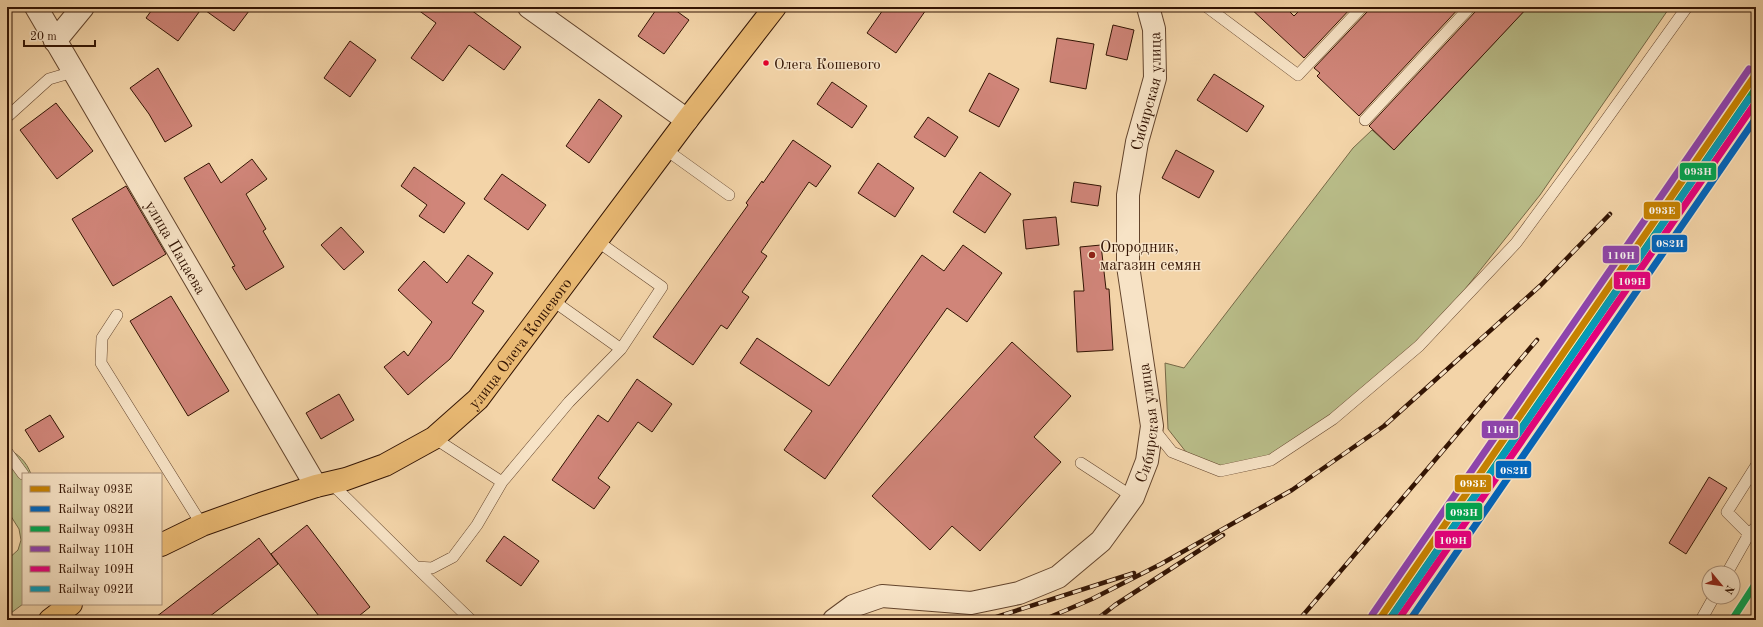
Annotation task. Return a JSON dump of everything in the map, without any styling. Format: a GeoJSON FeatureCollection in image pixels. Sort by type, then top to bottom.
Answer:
{"type":"FeatureCollection","features":[{"type":"Feature","properties":{"kind":"main road","name":"улица Олега Кошевого"},"geometry":{"type":"LineString","coordinates":[[162,545],[202,525],[385,465],[434,438],[478,398],[687,120],[776,7]]}},
{"type":"Feature","properties":{"kind":"main road"},"geometry":{"type":"LineString","coordinates":[[50,620],[70,605]]}},
{"type":"Feature","properties":{"kind":"street","name":"улица Пацаева"},"geometry":{"type":"LineString","coordinates":[[36,7],[73,72],[324,485]]}},
{"type":"Feature","properties":{"kind":"street"},"geometry":{"type":"LineString","coordinates":[[55,41],[82,7]]}},
{"type":"Feature","properties":{"kind":"street"},"geometry":{"type":"LineString","coordinates":[[529,7],[687,120]]}},
{"type":"Feature","properties":{"kind":"street","name":"Сибирская улица"},"geometry":{"type":"LineString","coordinates":[[834,620],[853,606],[882,596],[971,603],[1019,593],[1058,577],[1101,541],[1133,497],[1147,461],[1152,426],[1128,266],[1128,195],[1137,142],[1155,78],[1154,29],[1148,7]]}},
{"type":"Feature","properties":{"kind":"lane"},"geometry":{"type":"LineString","coordinates":[[1207,7],[1298,75],[1362,7]]}},
{"type":"Feature","properties":{"kind":"lane"},"geometry":{"type":"LineString","coordinates":[[1365,120],[1470,7]]}},
{"type":"Feature","properties":{"kind":"lane"},"geometry":{"type":"LineString","coordinates":[[1152,426],[1172,452],[1220,471],[1271,460],[1333,419],[1419,346],[1516,243],[1687,7]]}},
{"type":"Feature","properties":{"kind":"lane"},"geometry":{"type":"LineString","coordinates":[[7,118],[49,78],[73,72]]}},
{"type":"Feature","properties":{"kind":"lane"},"geometry":{"type":"LineString","coordinates":[[665,150],[728,195]]}},
{"type":"Feature","properties":{"kind":"lane"},"geometry":{"type":"LineString","coordinates":[[416,567],[432,568],[453,557],[477,524],[502,482],[569,402],[621,349],[662,287],[597,241]]}},
{"type":"Feature","properties":{"kind":"lane"},"geometry":{"type":"LineString","coordinates":[[552,300],[621,349]]}},
{"type":"Feature","properties":{"kind":"lane"},"geometry":{"type":"LineString","coordinates":[[117,315],[102,338],[101,363],[202,525]]}},
{"type":"Feature","properties":{"kind":"lane"},"geometry":{"type":"LineString","coordinates":[[434,438],[502,482]]}},
{"type":"Feature","properties":{"kind":"lane"},"geometry":{"type":"LineString","coordinates":[[7,452],[22,473]]}},
{"type":"Feature","properties":{"kind":"lane"},"geometry":{"type":"LineString","coordinates":[[1080,463],[1133,497]]}},
{"type":"Feature","properties":{"kind":"lane"},"geometry":{"type":"LineString","coordinates":[[1732,565],[1752,530],[1727,512],[1756,466]]}},
{"type":"Feature","properties":{"kind":"lane"},"geometry":{"type":"LineString","coordinates":[[324,485],[416,567],[471,620]]}},
{"type":"Feature","properties":{"kind":"lane"},"geometry":{"type":"LineString","coordinates":[[1701,620],[1709,605]]}},
{"type":"Feature","properties":{"kind":"green space"},"geometry":{"type":"Polygon","coordinates":[[[1528,7],[1670,7],[1540,195],[1458,298],[1411,349],[1332,416],[1269,457],[1221,467],[1186,452],[1168,429],[1165,363],[1184,368],[1353,148],[1372,130],[1394,150],[1528,7]]]}},
{"type":"Feature","properties":{"kind":"green space"},"geometry":{"type":"Polygon","coordinates":[[[7,448],[22,459],[31,473],[22,473],[22,605],[7,616],[7,560],[18,550],[21,540],[19,529],[7,510],[7,448]]]}},
{"type":"Feature","properties":{"kind":"building"},"geometry":{"type":"Polygon","coordinates":[[[154,7],[252,7],[234,31],[202,8],[178,41],[146,18],[154,7]]]}},
{"type":"Feature","properties":{"kind":"building"},"geometry":{"type":"Polygon","coordinates":[[[414,7],[467,7],[521,47],[504,70],[469,45],[443,81],[411,58],[436,23],[414,7]]]}},
{"type":"Feature","properties":{"kind":"building"},"geometry":{"type":"Polygon","coordinates":[[[658,7],[671,7],[689,20],[664,54],[638,36],[658,7]]]}},
{"type":"Feature","properties":{"kind":"building"},"geometry":{"type":"Polygon","coordinates":[[[885,7],[928,7],[896,53],[867,33],[885,7]]]}},
{"type":"Feature","properties":{"kind":"building"},"geometry":{"type":"Polygon","coordinates":[[[1249,7],[1285,7],[1294,16],[1303,7],[1352,7],[1304,58],[1249,7]]]}},
{"type":"Feature","properties":{"kind":"building"},"geometry":{"type":"Polygon","coordinates":[[[1369,7],[1460,7],[1359,116],[1317,76],[1320,73],[1314,68],[1367,12],[1369,7]]]}},
{"type":"Feature","properties":{"kind":"building"},"geometry":{"type":"Polygon","coordinates":[[[1477,7],[1528,7],[1394,150],[1369,126],[1475,12],[1477,7]]]}},
{"type":"Feature","properties":{"kind":"building"},"geometry":{"type":"Polygon","coordinates":[[[1113,25],[1134,30],[1127,60],[1106,55],[1113,25]]]}},
{"type":"Feature","properties":{"kind":"building"},"geometry":{"type":"Polygon","coordinates":[[[1057,38],[1094,44],[1086,89],[1050,82],[1057,38]]]}},
{"type":"Feature","properties":{"kind":"building"},"geometry":{"type":"Polygon","coordinates":[[[350,41],[376,60],[350,97],[324,78],[350,41]]]}},
{"type":"Feature","properties":{"kind":"building"},"geometry":{"type":"Polygon","coordinates":[[[158,68],[192,126],[165,142],[149,114],[130,88],[158,68]]]}},
{"type":"Feature","properties":{"kind":"building"},"geometry":{"type":"Polygon","coordinates":[[[989,73],[1019,89],[999,127],[969,111],[989,73]]]}},
{"type":"Feature","properties":{"kind":"building"},"geometry":{"type":"Polygon","coordinates":[[[1214,74],[1264,106],[1247,132],[1197,100],[1214,74]]]}},
{"type":"Feature","properties":{"kind":"building"},"geometry":{"type":"Polygon","coordinates":[[[832,82],[867,106],[852,128],[817,104],[832,82]]]}},
{"type":"Feature","properties":{"kind":"building"},"geometry":{"type":"Polygon","coordinates":[[[599,99],[622,116],[589,163],[566,146],[599,99]]]}},
{"type":"Feature","properties":{"kind":"building"},"geometry":{"type":"Polygon","coordinates":[[[56,103],[93,151],[57,179],[20,130],[56,103]]]}},
{"type":"Feature","properties":{"kind":"building"},"geometry":{"type":"Polygon","coordinates":[[[928,117],[958,137],[945,157],[914,137],[928,117]]]}},
{"type":"Feature","properties":{"kind":"building"},"geometry":{"type":"Polygon","coordinates":[[[793,140],[831,166],[816,187],[809,182],[761,252],[767,256],[742,292],[749,297],[727,329],[721,325],[693,365],[653,337],[748,205],[746,203],[762,181],[763,183],[793,140]]]}},
{"type":"Feature","properties":{"kind":"building"},"geometry":{"type":"Polygon","coordinates":[[[1176,150],[1214,171],[1199,198],[1162,178],[1176,150]]]}},
{"type":"Feature","properties":{"kind":"building"},"geometry":{"type":"Polygon","coordinates":[[[252,159],[267,179],[246,194],[266,229],[263,231],[284,267],[246,290],[232,267],[235,266],[184,178],[209,163],[221,183],[252,159]]]}},
{"type":"Feature","properties":{"kind":"building"},"geometry":{"type":"Polygon","coordinates":[[[878,163],[914,188],[895,217],[858,193],[878,163]]]}},
{"type":"Feature","properties":{"kind":"building"},"geometry":{"type":"Polygon","coordinates":[[[414,167],[465,203],[444,233],[419,216],[427,205],[401,186],[414,167]]]}},
{"type":"Feature","properties":{"kind":"building"},"geometry":{"type":"Polygon","coordinates":[[[980,172],[1011,194],[985,233],[953,212],[980,172]]]}},
{"type":"Feature","properties":{"kind":"building"},"geometry":{"type":"Polygon","coordinates":[[[502,174],[546,205],[528,230],[484,199],[502,174]]]}},
{"type":"Feature","properties":{"kind":"building"},"geometry":{"type":"Polygon","coordinates":[[[1074,182],[1101,186],[1098,206],[1071,202],[1074,182]]]}},
{"type":"Feature","properties":{"kind":"building"},"geometry":{"type":"Polygon","coordinates":[[[126,186],[166,254],[113,286],[72,219],[126,186]]]}},
{"type":"Feature","properties":{"kind":"building"},"geometry":{"type":"Polygon","coordinates":[[[1056,217],[1059,245],[1026,249],[1023,220],[1056,217]]]}},
{"type":"Feature","properties":{"kind":"building"},"geometry":{"type":"Polygon","coordinates":[[[341,227],[364,252],[344,270],[321,245],[341,227]]]}},
{"type":"Feature","properties":{"kind":"building"},"geometry":{"type":"Polygon","coordinates":[[[963,245],[1002,273],[967,322],[947,308],[825,479],[784,450],[812,411],[740,363],[757,338],[829,386],[922,255],[944,271],[963,245]]]}},
{"type":"Feature","properties":{"kind":"building"},"geometry":{"type":"Polygon","coordinates":[[[1101,245],[1106,289],[1109,289],[1113,350],[1077,352],[1074,291],[1084,291],[1080,247],[1101,245]]]}},
{"type":"Feature","properties":{"kind":"building"},"geometry":{"type":"Polygon","coordinates":[[[468,255],[493,273],[472,303],[484,311],[450,359],[408,395],[384,367],[404,351],[408,356],[432,322],[398,290],[424,261],[447,283],[468,255]]]}},
{"type":"Feature","properties":{"kind":"building"},"geometry":{"type":"Polygon","coordinates":[[[171,296],[229,391],[188,416],[130,321],[171,296]]]}},
{"type":"Feature","properties":{"kind":"building"},"geometry":{"type":"Polygon","coordinates":[[[1012,342],[1071,396],[1034,437],[1061,462],[980,551],[952,526],[930,550],[872,496],[1012,342]]]}},
{"type":"Feature","properties":{"kind":"building"},"geometry":{"type":"Polygon","coordinates":[[[637,379],[672,404],[652,432],[638,422],[598,478],[610,487],[594,509],[552,480],[598,415],[608,422],[637,379]]]}},
{"type":"Feature","properties":{"kind":"building"},"geometry":{"type":"Polygon","coordinates":[[[339,394],[354,420],[321,439],[306,413],[339,394]]]}},
{"type":"Feature","properties":{"kind":"building"},"geometry":{"type":"Polygon","coordinates":[[[50,415],[64,437],[39,452],[25,430],[50,415]]]}},
{"type":"Feature","properties":{"kind":"building"},"geometry":{"type":"Polygon","coordinates":[[[1709,477],[1727,488],[1686,554],[1669,543],[1709,477]]]}},
{"type":"Feature","properties":{"kind":"building"},"geometry":{"type":"Polygon","coordinates":[[[307,525],[370,607],[354,620],[322,620],[271,554],[307,525]]]}},
{"type":"Feature","properties":{"kind":"building"},"geometry":{"type":"Polygon","coordinates":[[[504,536],[539,561],[521,586],[486,561],[504,536]]]}},
{"type":"Feature","properties":{"kind":"building"},"geometry":{"type":"Polygon","coordinates":[[[259,538],[278,564],[205,620],[152,620],[259,538]]]}},
{"type":"Feature","properties":{"kind":"railway"},"geometry":{"type":"LineString","coordinates":[[1043,620],[1092,599],[1161,564],[1292,490],[1384,426],[1541,285],[1610,214]]}},
{"type":"Feature","properties":{"kind":"railway"},"geometry":{"type":"LineString","coordinates":[[1299,620],[1537,340]]}},
{"type":"Feature","properties":{"kind":"railway"},"geometry":{"type":"LineString","coordinates":[[1096,620],[1115,605],[1223,535]]}},
{"type":"Feature","properties":{"kind":"railway"},"geometry":{"type":"LineString","coordinates":[[987,620],[1134,573]]}},
{"type":"Feature","properties":{"kind":"rail line","name":"110Н"},"geometry":{"type":"LineString","coordinates":[[1372,615],[1749,69]]}},
{"type":"Feature","properties":{"kind":"rail line","name":"093Е"},"geometry":{"type":"LineString","coordinates":[[1379,620],[1756,74]]}},
{"type":"Feature","properties":{"kind":"rail line","name":"093Н"},"geometry":{"type":"LineString","coordinates":[[1389,620],[1756,88]]}},
{"type":"Feature","properties":{"kind":"rail line","name":"092И"},"geometry":{"type":"LineString","coordinates":[[1393,615],[1749,99]]}},
{"type":"Feature","properties":{"kind":"rail line","name":"109Н"},"geometry":{"type":"LineString","coordinates":[[1398,620],[1756,102]]}},
{"type":"Feature","properties":{"kind":"rail line","name":"082И"},"geometry":{"type":"LineString","coordinates":[[1410,620],[1756,118]]}},
{"type":"Feature","properties":{"kind":"rail line","name":"093Н"},"geometry":{"type":"LineString","coordinates":[[1732,620],[1756,583]]}},
{"type":"Feature","properties":{"kind":"place","name":"Олега Кошевого"},"geometry":{"type":"Point","coordinates":[766,63]}},
{"type":"Feature","properties":{"kind":"place","name":"Огородник, магазин семян"},"geometry":{"type":"Point","coordinates":[1092,255]}}]}
